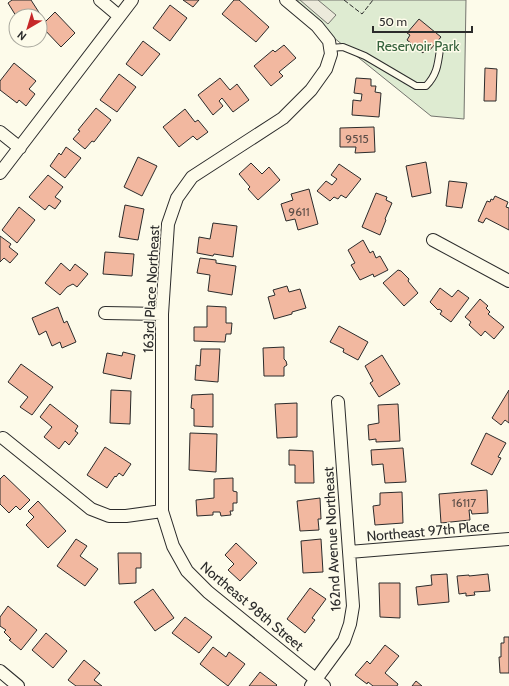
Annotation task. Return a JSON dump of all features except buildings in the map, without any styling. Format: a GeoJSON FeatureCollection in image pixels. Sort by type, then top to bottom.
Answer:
{"type":"FeatureCollection","features":[{"type":"Feature","properties":{"kind":"street"},"geometry":{"type":"LineString","coordinates":[[100,0],[119,16]]}},
{"type":"Feature","properties":{"kind":"street"},"geometry":{"type":"LineString","coordinates":[[0,173],[132,0]]}},
{"type":"Feature","properties":{"kind":"street"},"geometry":{"type":"LineString","coordinates":[[286,0],[317,26],[329,41],[330,48]]}},
{"type":"Feature","properties":{"kind":"street","name":"163rd Place Northeast"},"geometry":{"type":"LineString","coordinates":[[162,512],[162,314],[168,224],[178,198],[192,177],[283,118],[311,90],[326,68],[331,54],[330,48]]}},
{"type":"Feature","properties":{"kind":"street"},"geometry":{"type":"LineString","coordinates":[[0,132],[20,148]]}},
{"type":"Feature","properties":{"kind":"street"},"geometry":{"type":"LineString","coordinates":[[433,240],[509,281]]}},
{"type":"Feature","properties":{"kind":"street"},"geometry":{"type":"LineString","coordinates":[[105,313],[162,314]]}},
{"type":"Feature","properties":{"kind":"street","name":"162nd Avenue Northeast"},"geometry":{"type":"LineString","coordinates":[[317,684],[344,641],[350,624],[353,606],[338,402]]}},
{"type":"Feature","properties":{"kind":"street"},"geometry":{"type":"LineString","coordinates":[[3,438],[91,509],[109,516],[126,516],[162,512]]}},
{"type":"Feature","properties":{"kind":"street","name":"Northeast 98th Street"},"geometry":{"type":"LineString","coordinates":[[162,512],[173,546],[186,571],[208,592],[317,684]]}},
{"type":"Feature","properties":{"kind":"street","name":"Northeast 97th Place"},"geometry":{"type":"LineString","coordinates":[[349,552],[509,539]]}},
{"type":"Feature","properties":{"kind":"street"},"geometry":{"type":"LineString","coordinates":[[0,671],[18,686]]}},
{"type":"Feature","properties":{"kind":"lane"},"geometry":{"type":"LineString","coordinates":[[330,48],[343,47],[365,56],[416,86],[426,86],[431,81],[437,71],[440,49]]}},
{"type":"Feature","properties":{"kind":"green space","name":"Reservoir Park"},"geometry":{"type":"Polygon","coordinates":[[[287,0],[466,0],[464,119],[431,116],[287,0]]]}},
{"type":"Feature","properties":{"kind":"shaded area"},"geometry":{"type":"Polygon","coordinates":[[[300,0],[318,0],[336,15],[328,24],[300,0]]]}},
{"type":"Feature","properties":{"kind":"fence"},"geometry":{"type":"LineString","coordinates":[[344,0],[362,14],[373,0]]}}]}
